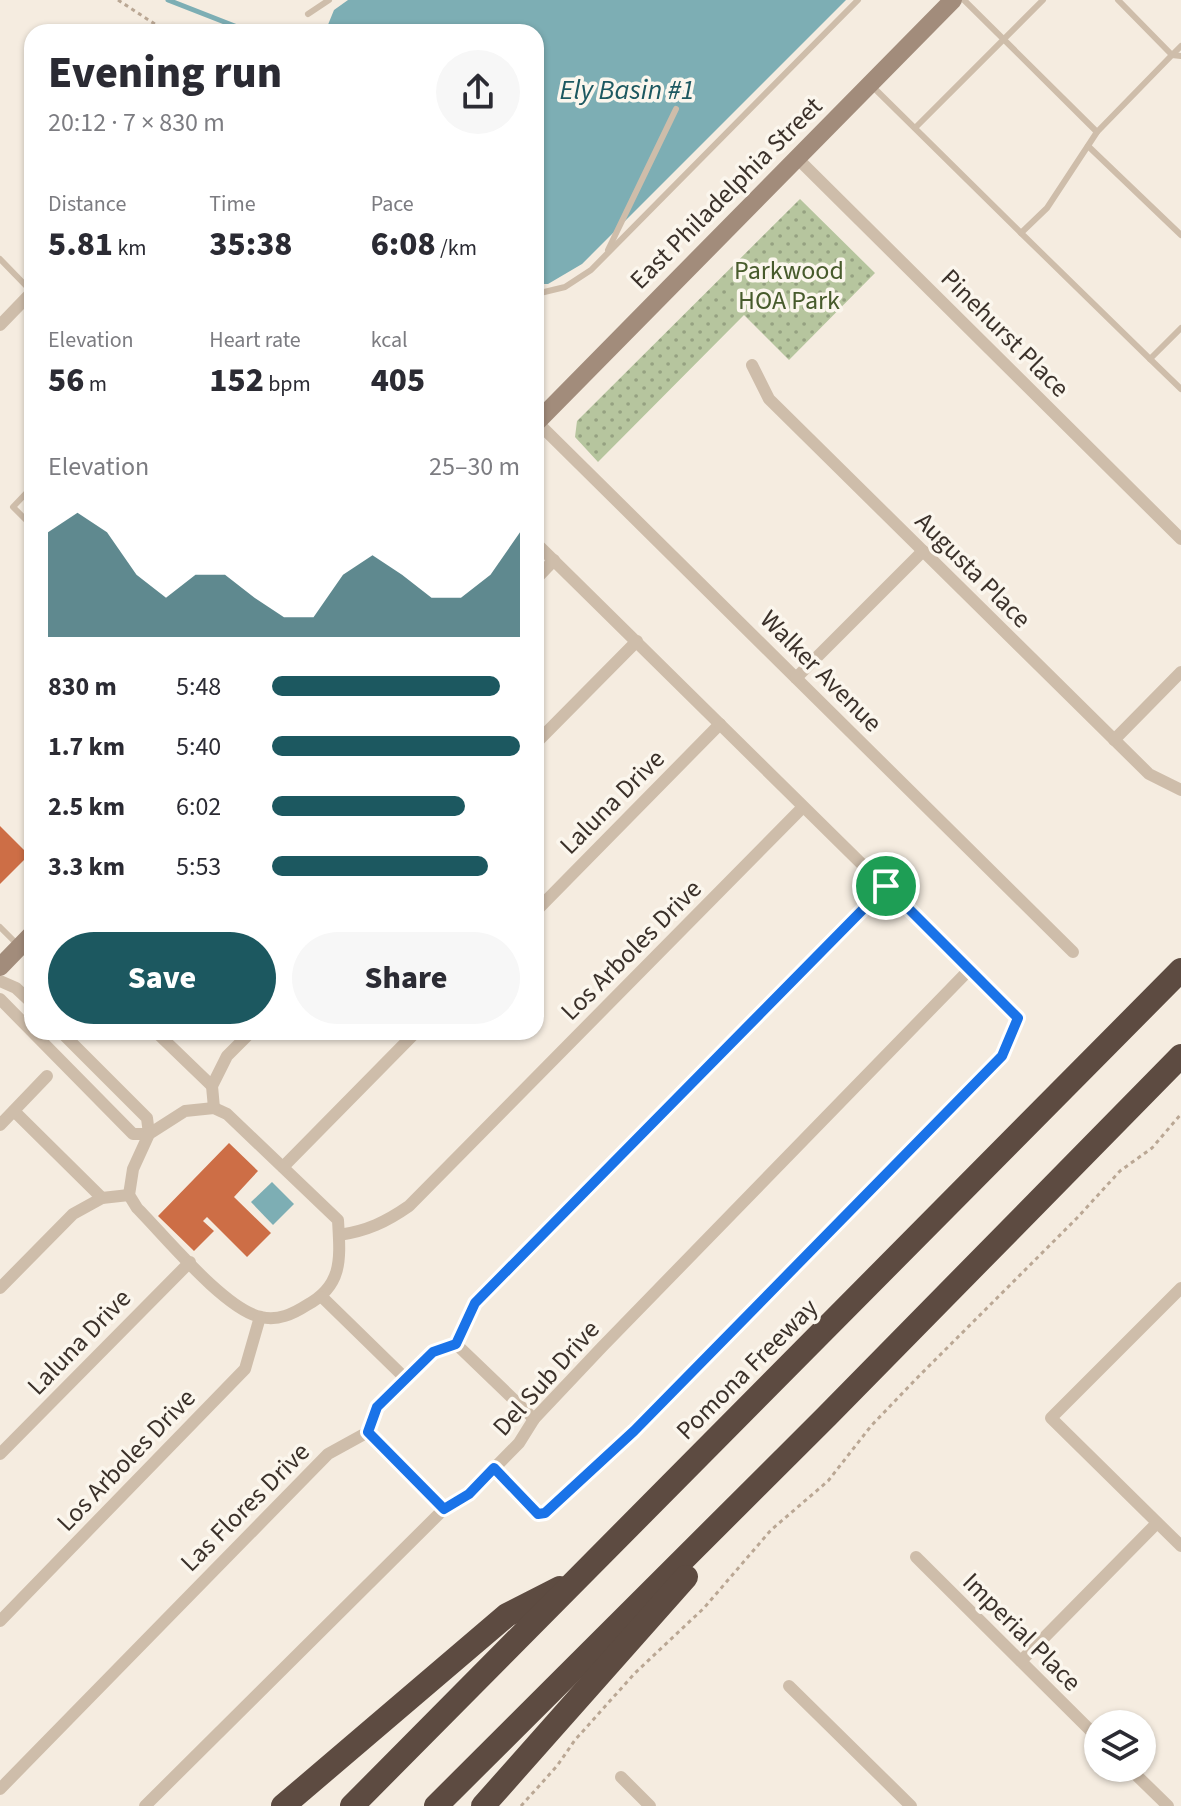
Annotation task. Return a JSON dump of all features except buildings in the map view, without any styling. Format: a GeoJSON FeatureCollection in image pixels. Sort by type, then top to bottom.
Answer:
{"type":"FeatureCollection","features":[{"type":"Feature","properties":{"kind":"highway","name":"Pomona Freeway"},"geometry":{"type":"LineString","coordinates":[[352,1806],[1181,970]]}},
{"type":"Feature","properties":{"kind":"highway"},"geometry":{"type":"LineString","coordinates":[[436,1806],[827,1416],[1181,1056]]}},
{"type":"Feature","properties":{"kind":"highway"},"geometry":{"type":"LineString","coordinates":[[483,1806],[827,1416]]}},
{"type":"Feature","properties":{"kind":"highway"},"geometry":{"type":"LineString","coordinates":[[283,1806],[507,1615],[580,1578]]}},
{"type":"Feature","properties":{"kind":"street","name":"East Philadelphia Street"},"geometry":{"type":"LineString","coordinates":[[544,415],[953,0]]}},
{"type":"Feature","properties":{"kind":"street","name":"Pinehurst Place"},"geometry":{"type":"LineString","coordinates":[[797,158],[1181,539]]}},
{"type":"Feature","properties":{"kind":"street"},"geometry":{"type":"LineString","coordinates":[[0,325],[24,300]]}},
{"type":"Feature","properties":{"kind":"street","name":"Augusta Place"},"geometry":{"type":"LineString","coordinates":[[752,365],[769,399],[1149,774],[1181,790]]}},
{"type":"Feature","properties":{"kind":"street","name":"Walker Avenue"},"geometry":{"type":"LineString","coordinates":[[544,429],[1073,952]]}},
{"type":"Feature","properties":{"kind":"street"},"geometry":{"type":"LineString","coordinates":[[494,1468],[538,1514],[545,1513],[634,1431],[1002,1056],[1018,1018],[544,551]]}},
{"type":"Feature","properties":{"kind":"street"},"geometry":{"type":"LineString","coordinates":[[796,678],[923,551]]}},
{"type":"Feature","properties":{"kind":"street"},"geometry":{"type":"LineString","coordinates":[[544,571],[554,560]]}},
{"type":"Feature","properties":{"kind":"street"},"geometry":{"type":"LineString","coordinates":[[544,735],[637,641]]}},
{"type":"Feature","properties":{"kind":"street"},"geometry":{"type":"LineString","coordinates":[[1114,740],[1181,672]]}},
{"type":"Feature","properties":{"kind":"street","name":"Laluna Drive"},"geometry":{"type":"LineString","coordinates":[[544,903],[720,724]]}},
{"type":"Feature","properties":{"kind":"street","name":"Los Arboles Drive"},"geometry":{"type":"LineString","coordinates":[[339,1235],[363,1231],[388,1221],[409,1206],[803,807]]}},
{"type":"Feature","properties":{"kind":"street"},"geometry":{"type":"LineString","coordinates":[[444,1509],[368,1432],[377,1407],[433,1352],[456,1344],[475,1303],[886,886]]}},
{"type":"Feature","properties":{"kind":"street"},"geometry":{"type":"LineString","coordinates":[[0,967],[24,942]]}},
{"type":"Feature","properties":{"kind":"street","name":"Del Sub Drive"},"geometry":{"type":"LineString","coordinates":[[145,1806],[444,1509],[469,1494],[519,1443],[534,1419],[970,969]]}},
{"type":"Feature","properties":{"kind":"street"},"geometry":{"type":"LineString","coordinates":[[0,981],[24,996]]}},
{"type":"Feature","properties":{"kind":"street"},"geometry":{"type":"LineString","coordinates":[[0,999],[24,1023]]}},
{"type":"Feature","properties":{"kind":"street"},"geometry":{"type":"LineString","coordinates":[[40,1040],[133,1134],[149,1134],[185,1111],[214,1108],[227,1114],[338,1220],[340,1265],[322,1297],[287,1317],[260,1317],[222,1295],[137,1208],[129,1195],[133,1169],[149,1134],[147,1118],[69,1040]]}},
{"type":"Feature","properties":{"kind":"street"},"geometry":{"type":"LineString","coordinates":[[164,1040],[212,1086]]}},
{"type":"Feature","properties":{"kind":"street"},"geometry":{"type":"LineString","coordinates":[[214,1108],[212,1086],[227,1056],[243,1040]]}},
{"type":"Feature","properties":{"kind":"street"},"geometry":{"type":"LineString","coordinates":[[283,1167],[408,1040]]}},
{"type":"Feature","properties":{"kind":"street"},"geometry":{"type":"LineString","coordinates":[[0,1125],[47,1076]]}},
{"type":"Feature","properties":{"kind":"street"},"geometry":{"type":"LineString","coordinates":[[14,1111],[102,1198]]}},
{"type":"Feature","properties":{"kind":"street"},"geometry":{"type":"LineString","coordinates":[[0,1288],[73,1214],[102,1198],[129,1195]]}},
{"type":"Feature","properties":{"kind":"street","name":"Laluna Drive"},"geometry":{"type":"LineString","coordinates":[[0,1454],[190,1262]]}},
{"type":"Feature","properties":{"kind":"street"},"geometry":{"type":"LineString","coordinates":[[1181,1288],[1051,1418],[1181,1546]]}},
{"type":"Feature","properties":{"kind":"street"},"geometry":{"type":"LineString","coordinates":[[322,1297],[406,1379]]}},
{"type":"Feature","properties":{"kind":"street","name":"Los Arboles Drive"},"geometry":{"type":"LineString","coordinates":[[0,1621],[245,1369],[260,1317]]}},
{"type":"Feature","properties":{"kind":"street"},"geometry":{"type":"LineString","coordinates":[[456,1344],[534,1419]]}},
{"type":"Feature","properties":{"kind":"street","name":"Las Flores Drive"},"geometry":{"type":"LineString","coordinates":[[0,1789],[328,1454],[368,1432]]}},
{"type":"Feature","properties":{"kind":"street"},"geometry":{"type":"LineString","coordinates":[[1021,1661],[1157,1523]]}},
{"type":"Feature","properties":{"kind":"street","name":"Imperial Place"},"geometry":{"type":"LineString","coordinates":[[916,1557],[1084,1724]]}},
{"type":"Feature","properties":{"kind":"street"},"geometry":{"type":"LineString","coordinates":[[789,1686],[911,1806]]}},
{"type":"Feature","properties":{"kind":"street"},"geometry":{"type":"LineString","coordinates":[[621,1777],[650,1806]]}},
{"type":"Feature","properties":{"kind":"street"},"geometry":{"type":"LineString","coordinates":[[1143,1782],[1168,1806]]}},
{"type":"Feature","properties":{"kind":"lane"},"geometry":{"type":"LineString","coordinates":[[308,14],[329,0]]}},
{"type":"Feature","properties":{"kind":"lane"},"geometry":{"type":"LineString","coordinates":[[544,292],[565,287],[591,270],[858,0]]}},
{"type":"Feature","properties":{"kind":"lane"},"geometry":{"type":"LineString","coordinates":[[964,0],[1097,132]]}},
{"type":"Feature","properties":{"kind":"lane"},"geometry":{"type":"LineString","coordinates":[[915,128],[1043,0]]}},
{"type":"Feature","properties":{"kind":"lane"},"geometry":{"type":"LineString","coordinates":[[1118,0],[1172,55],[1181,56]]}},
{"type":"Feature","properties":{"kind":"lane"},"geometry":{"type":"LineString","coordinates":[[1021,233],[1047,208],[1097,132],[1181,46]]}},
{"type":"Feature","properties":{"kind":"lane"},"geometry":{"type":"LineString","coordinates":[[870,84],[1181,389]]}},
{"type":"Feature","properties":{"kind":"lane"},"geometry":{"type":"LineString","coordinates":[[605,255],[676,109]]}},
{"type":"Feature","properties":{"kind":"lane"},"geometry":{"type":"LineString","coordinates":[[1088,146],[1181,235]]}},
{"type":"Feature","properties":{"kind":"lane"},"geometry":{"type":"LineString","coordinates":[[0,259],[24,284]]}},
{"type":"Feature","properties":{"kind":"lane"},"geometry":{"type":"LineString","coordinates":[[1150,359],[1181,328]]}},
{"type":"Feature","properties":{"kind":"lane"},"geometry":{"type":"LineString","coordinates":[[24,495],[13,507],[24,518]]}},
{"type":"Feature","properties":{"kind":"lane"},"geometry":{"type":"LineString","coordinates":[[0,927],[24,939]]}},
{"type":"Feature","properties":{"kind":"path"},"geometry":{"type":"LineString","coordinates":[[118,0],[155,24]]}},
{"type":"Feature","properties":{"kind":"path"},"geometry":{"type":"LineString","coordinates":[[521,1806],[635,1673],[704,1608],[771,1530],[828,1481],[871,1426],[966,1326],[1077,1218],[1120,1171],[1152,1148],[1181,1114]]}},
{"type":"Feature","properties":{"kind":"green space","name":"Parkwood HOA Park"},"geometry":{"type":"Polygon","coordinates":[[[800,199],[875,273],[789,360],[744,315],[598,462],[575,437],[577,421],[800,199]]]}},
{"type":"Feature","properties":{"kind":"water","name":"Ely Basin #1"},"geometry":{"type":"Polygon","coordinates":[[[348,0],[846,0],[582,264],[548,284],[544,284],[544,24],[328,24],[334,10],[348,0]]]}},
{"type":"Feature","properties":{"kind":"water"},"geometry":{"type":"Polygon","coordinates":[[[272,1182],[294,1204],[273,1225],[251,1202],[272,1182]]]}},
{"type":"Feature","properties":{"kind":"waterway"},"geometry":{"type":"LineString","coordinates":[[168,0],[230,24]]}},
{"type":"Feature","properties":{"kind":"route"},"geometry":{"type":"LineString","coordinates":[[886,886],[1018,1018],[1002,1056],[634,1431],[545,1513],[538,1514],[494,1468],[469,1494],[444,1509],[368,1432],[377,1407],[433,1352],[456,1344],[475,1303],[886,886]]}}]}
